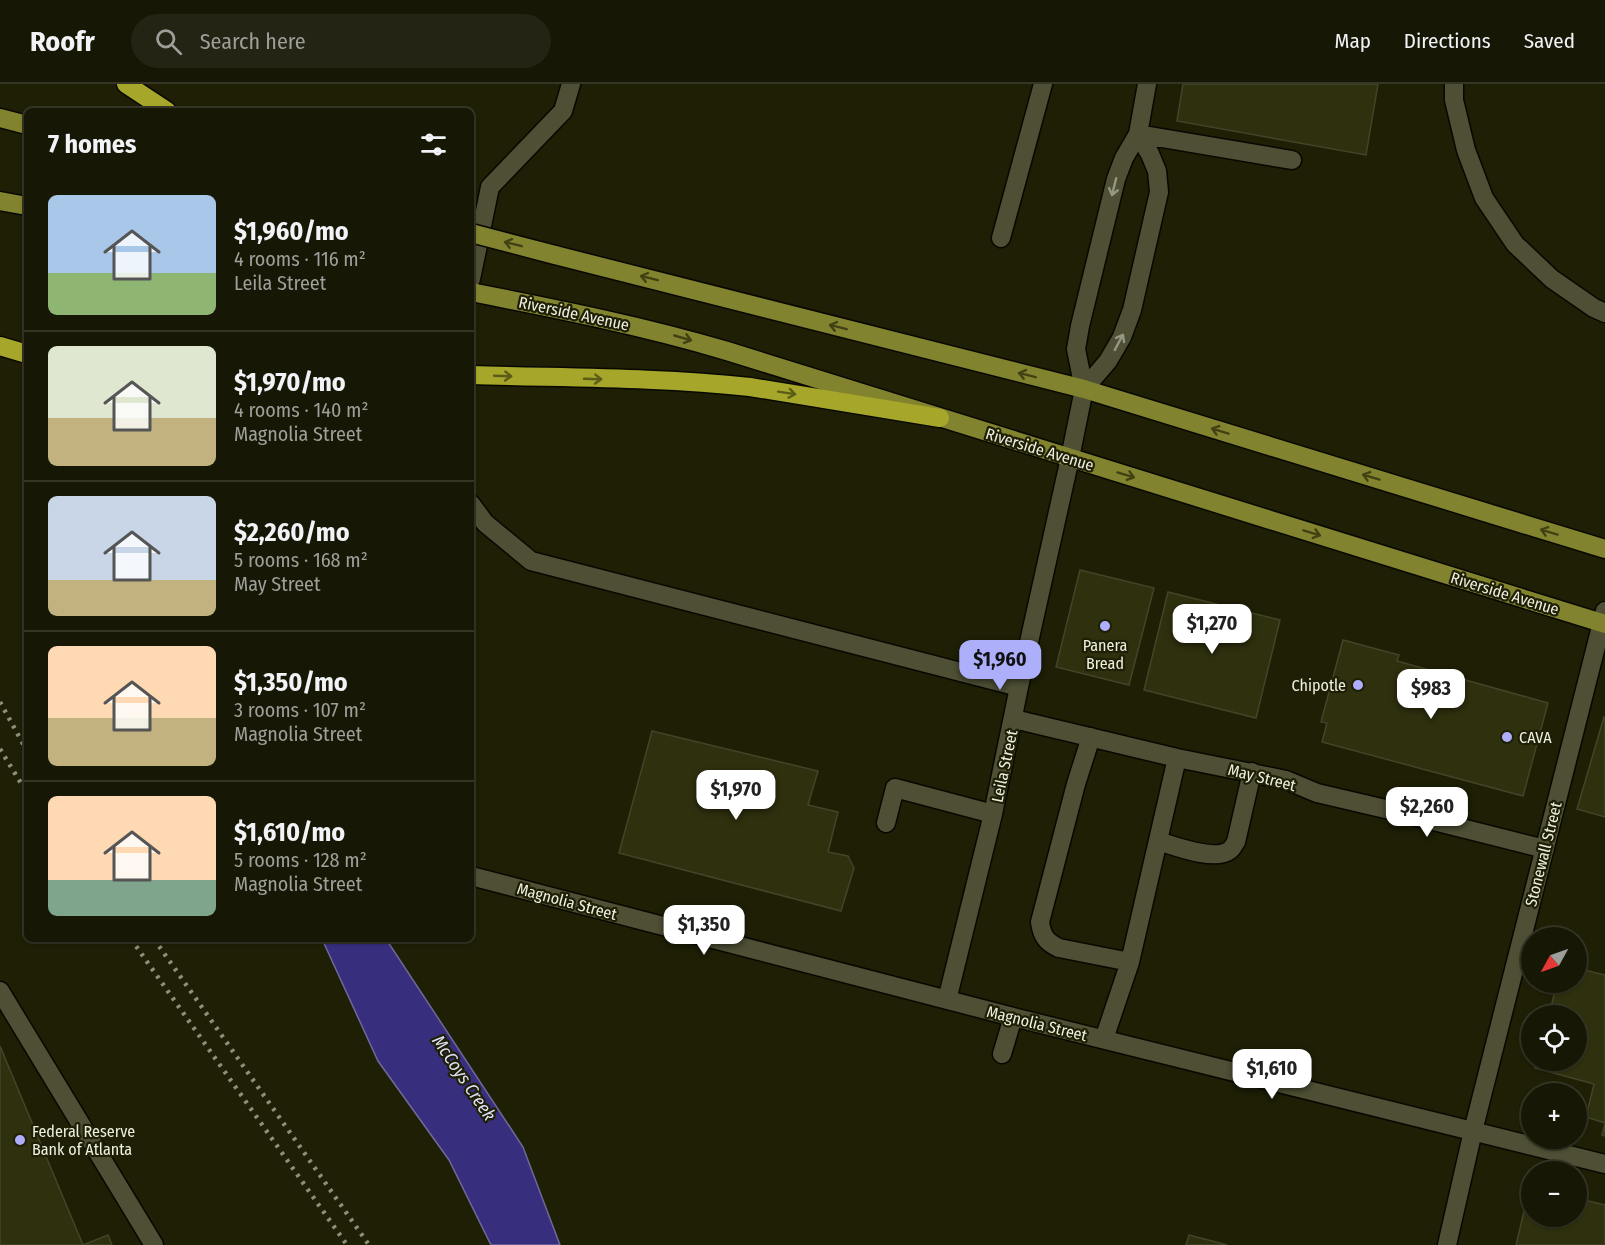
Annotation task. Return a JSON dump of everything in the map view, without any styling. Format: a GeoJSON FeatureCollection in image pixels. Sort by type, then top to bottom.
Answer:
{"type":"FeatureCollection","features":[{"type":"Feature","properties":{"kind":"highway"},"geometry":{"type":"LineString","coordinates":[[126,84],[162,108]]}},
{"type":"Feature","properties":{"kind":"highway"},"geometry":{"type":"LineString","coordinates":[[0,346],[24,353]]}},
{"type":"Feature","properties":{"kind":"highway"},"geometry":{"type":"LineString","coordinates":[[474,375],[683,381],[739,386],[940,418]]}},
{"type":"Feature","properties":{"kind":"main road"},"geometry":{"type":"LineString","coordinates":[[0,118],[24,124]]}},
{"type":"Feature","properties":{"kind":"main road"},"geometry":{"type":"LineString","coordinates":[[0,201],[24,205]]}},
{"type":"Feature","properties":{"kind":"main road"},"geometry":{"type":"LineString","coordinates":[[474,234],[1083,389],[1605,549]]}},
{"type":"Feature","properties":{"kind":"main road","name":"Riverside Avenue"},"geometry":{"type":"LineString","coordinates":[[474,293],[618,322],[682,338],[1604,620]]}},
{"type":"Feature","properties":{"kind":"street"},"geometry":{"type":"LineString","coordinates":[[474,264],[490,187],[563,111],[572,84]]}},
{"type":"Feature","properties":{"kind":"street"},"geometry":{"type":"LineString","coordinates":[[1001,238],[1043,84]]}},
{"type":"Feature","properties":{"kind":"street"},"geometry":{"type":"LineString","coordinates":[[1083,389],[1076,350],[1080,326],[1116,179],[1124,158],[1138,134],[1147,84]]}},
{"type":"Feature","properties":{"kind":"street"},"geometry":{"type":"LineString","coordinates":[[1454,84],[1454,100],[1466,150],[1484,198],[1515,244],[1551,279],[1605,313]]}},
{"type":"Feature","properties":{"kind":"street"},"geometry":{"type":"LineString","coordinates":[[1138,134],[1292,160]]}},
{"type":"Feature","properties":{"kind":"street"},"geometry":{"type":"LineString","coordinates":[[1083,389],[1108,361],[1122,337],[1132,310],[1159,192],[1157,171],[1138,134]]}},
{"type":"Feature","properties":{"kind":"street","name":"Leila Street"},"geometry":{"type":"LineString","coordinates":[[947,1000],[993,814],[1019,687],[1061,505],[1083,389]]}},
{"type":"Feature","properties":{"kind":"street"},"geometry":{"type":"LineString","coordinates":[[474,508],[485,523],[531,561],[1019,687]]}},
{"type":"Feature","properties":{"kind":"street","name":"Stonewall Street"},"geometry":{"type":"LineString","coordinates":[[1447,1245],[1473,1131],[1604,620]]}},
{"type":"Feature","properties":{"kind":"street","name":"May Street"},"geometry":{"type":"LineString","coordinates":[[1014,719],[1177,758],[1286,780],[1317,794],[1545,849]]}},
{"type":"Feature","properties":{"kind":"street"},"geometry":{"type":"LineString","coordinates":[[1091,737],[1076,784],[1040,922],[1044,938],[1048,943],[1059,948],[1130,962]]}},
{"type":"Feature","properties":{"kind":"street"},"geometry":{"type":"LineString","coordinates":[[1104,1039],[1130,962],[1177,758]]}},
{"type":"Feature","properties":{"kind":"street"},"geometry":{"type":"LineString","coordinates":[[1158,841],[1207,855],[1230,850],[1236,842],[1252,772]]}},
{"type":"Feature","properties":{"kind":"street"},"geometry":{"type":"LineString","coordinates":[[886,823],[895,788],[993,814]]}},
{"type":"Feature","properties":{"kind":"street","name":"Magnolia Street"},"geometry":{"type":"LineString","coordinates":[[474,877],[1012,1017],[1605,1164]]}},
{"type":"Feature","properties":{"kind":"street"},"geometry":{"type":"LineString","coordinates":[[0,991],[154,1245]]}},
{"type":"Feature","properties":{"kind":"street"},"geometry":{"type":"LineString","coordinates":[[1002,1054],[1012,1017]]}},
{"type":"Feature","properties":{"kind":"water","name":"McCoys Creek"},"geometry":{"type":"Polygon","coordinates":[[[323,942],[388,942],[523,1147],[560,1245],[491,1245],[449,1160],[378,1061],[323,942]]]}},
{"type":"Feature","properties":{"kind":"building"},"geometry":{"type":"Polygon","coordinates":[[[1183,84],[1378,84],[1366,155],[1177,121],[1183,84]]]}},
{"type":"Feature","properties":{"kind":"building"},"geometry":{"type":"Polygon","coordinates":[[[1080,570],[1154,588],[1129,685],[1056,667],[1080,570]]]}},
{"type":"Feature","properties":{"kind":"building"},"geometry":{"type":"Polygon","coordinates":[[[1168,592],[1280,620],[1256,718],[1144,690],[1168,592]]]}},
{"type":"Feature","properties":{"kind":"building"},"geometry":{"type":"Polygon","coordinates":[[[1343,640],[1399,655],[1397,661],[1548,703],[1523,796],[1322,742],[1327,723],[1321,722],[1343,640]]]}},
{"type":"Feature","properties":{"kind":"building"},"geometry":{"type":"Polygon","coordinates":[[[1605,718],[1605,817],[1577,809],[1605,718]]]}},
{"type":"Feature","properties":{"kind":"building"},"geometry":{"type":"Polygon","coordinates":[[[652,731],[818,771],[808,805],[838,812],[828,852],[848,856],[854,868],[841,911],[619,853],[652,731]]]}},
{"type":"Feature","properties":{"kind":"building"},"geometry":{"type":"Polygon","coordinates":[[[1587,971],[1605,975],[1605,1123],[1587,1117],[1594,1084],[1546,1071],[1587,1071],[1587,1005],[1552,1005],[1554,993],[1587,993],[1587,971]]]}},
{"type":"Feature","properties":{"kind":"building","name":"Federal Reserve Bank of Atlanta"},"geometry":{"type":"Polygon","coordinates":[[[0,1046],[83,1245],[0,1245],[0,1046]]]}},
{"type":"Feature","properties":{"kind":"building"},"geometry":{"type":"Polygon","coordinates":[[[1587,1201],[1605,1205],[1605,1245],[1516,1245],[1521,1224],[1521,1227],[1587,1227],[1587,1201]]]}},
{"type":"Feature","properties":{"kind":"building"},"geometry":{"type":"Polygon","coordinates":[[[108,1235],[112,1245],[83,1245],[108,1235]]]}},
{"type":"Feature","properties":{"kind":"building"},"geometry":{"type":"Polygon","coordinates":[[[1189,1235],[1227,1245],[1186,1245],[1189,1235]]]}},
{"type":"Feature","properties":{"kind":"railway"},"geometry":{"type":"LineString","coordinates":[[0,702],[24,746]]}},
{"type":"Feature","properties":{"kind":"railway"},"geometry":{"type":"LineString","coordinates":[[0,749],[24,788]]}},
{"type":"Feature","properties":{"kind":"railway"},"geometry":{"type":"LineString","coordinates":[[133,942],[347,1245]]}},
{"type":"Feature","properties":{"kind":"railway"},"geometry":{"type":"LineString","coordinates":[[156,942],[369,1245]]}},
{"type":"Feature","properties":{"kind":"place","name":"Panera Bread"},"geometry":{"type":"Point","coordinates":[1105,626]}},
{"type":"Feature","properties":{"kind":"place","name":"Chipotle"},"geometry":{"type":"Point","coordinates":[1358,685]}},
{"type":"Feature","properties":{"kind":"place","name":"CAVA"},"geometry":{"type":"Point","coordinates":[1507,737]}},
{"type":"Feature","properties":{"kind":"place","name":"Federal Reserve Bank of Atlanta"},"geometry":{"type":"Point","coordinates":[20,1140]}}]}
